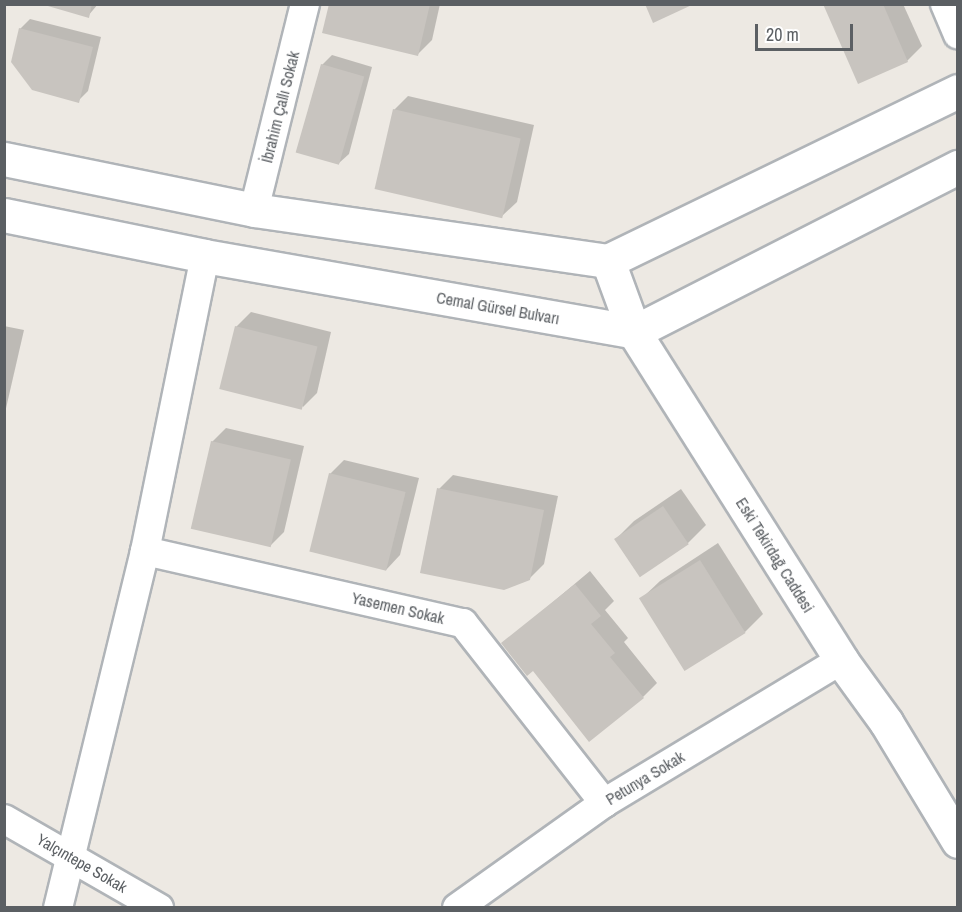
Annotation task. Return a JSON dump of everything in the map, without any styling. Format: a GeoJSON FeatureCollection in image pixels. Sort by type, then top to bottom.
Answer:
{"type":"FeatureCollection","features":[{"type":"Feature","properties":{"kind":"street","name":"İbrahim Çallı Sokak"},"geometry":{"type":"LineString","coordinates":[[254,210],[305,4]]}},
{"type":"Feature","properties":{"kind":"street"},"geometry":{"type":"LineString","coordinates":[[945,4],[957,34]]}},
{"type":"Feature","properties":{"kind":"street"},"geometry":{"type":"LineString","coordinates":[[4,159],[254,210],[608,261],[957,91]]}},
{"type":"Feature","properties":{"kind":"street"},"geometry":{"type":"LineString","coordinates":[[634,332],[957,166]]}},
{"type":"Feature","properties":{"kind":"street","name":"Cemal Gürsel Bulvarı"},"geometry":{"type":"LineString","coordinates":[[4,215],[205,256],[634,332]]}},
{"type":"Feature","properties":{"kind":"street"},"geometry":{"type":"LineString","coordinates":[[58,908],[145,551],[205,256]]}},
{"type":"Feature","properties":{"kind":"street","name":"Eski Tekirdağ Caddesi"},"geometry":{"type":"LineString","coordinates":[[608,261],[634,332],[841,660],[886,722],[957,841]]}},
{"type":"Feature","properties":{"kind":"street","name":"Yasemen Sokak"},"geometry":{"type":"LineString","coordinates":[[145,551],[463,623],[604,803]]}},
{"type":"Feature","properties":{"kind":"street","name":"Petunya Sokak"},"geometry":{"type":"LineString","coordinates":[[458,908],[604,803],[841,660]]}},
{"type":"Feature","properties":{"kind":"street","name":"Yalçıntepe Sokak"},"geometry":{"type":"LineString","coordinates":[[4,819],[70,854],[159,908]]}},
{"type":"Feature","properties":{"kind":"building"},"geometry":{"type":"Polygon","coordinates":[[[41,4],[92,4],[89,18],[41,4]]]}},
{"type":"Feature","properties":{"kind":"building"},"geometry":{"type":"Polygon","coordinates":[[[329,4],[430,4],[418,56],[322,33],[329,4]]]}},
{"type":"Feature","properties":{"kind":"building"},"geometry":{"type":"Polygon","coordinates":[[[645,4],[694,4],[653,23],[645,4]]]}},
{"type":"Feature","properties":{"kind":"building"},"geometry":{"type":"Polygon","coordinates":[[[823,4],[883,4],[908,62],[858,84],[823,4]]]}},
{"type":"Feature","properties":{"kind":"building"},"geometry":{"type":"Polygon","coordinates":[[[19,28],[93,47],[79,103],[32,90],[11,62],[19,28]]]}},
{"type":"Feature","properties":{"kind":"building"},"geometry":{"type":"Polygon","coordinates":[[[321,64],[364,76],[339,165],[296,152],[321,64]]]}},
{"type":"Feature","properties":{"kind":"building"},"geometry":{"type":"Polygon","coordinates":[[[393,109],[521,138],[502,218],[375,189],[393,109]]]}},
{"type":"Feature","properties":{"kind":"building"},"geometry":{"type":"Polygon","coordinates":[[[235,326],[317,347],[302,410],[219,389],[235,326]]]}},
{"type":"Feature","properties":{"kind":"building"},"geometry":{"type":"Polygon","coordinates":[[[211,441],[291,459],[271,547],[191,529],[211,441]]]}},
{"type":"Feature","properties":{"kind":"building"},"geometry":{"type":"Polygon","coordinates":[[[329,473],[406,492],[386,571],[309,552],[329,473]]]}},
{"type":"Feature","properties":{"kind":"building"},"geometry":{"type":"Polygon","coordinates":[[[437,488],[544,510],[530,580],[504,590],[420,573],[437,488]]]}},
{"type":"Feature","properties":{"kind":"building"},"geometry":{"type":"Polygon","coordinates":[[[663,506],[689,544],[640,577],[614,539],[663,506]]]}},
{"type":"Feature","properties":{"kind":"building"},"geometry":{"type":"Polygon","coordinates":[[[700,560],[746,633],[685,671],[639,598],[700,560]]]}},
{"type":"Feature","properties":{"kind":"building"},"geometry":{"type":"Polygon","coordinates":[[[575,584],[601,616],[591,624],[615,653],[610,657],[644,698],[589,742],[533,671],[527,676],[501,643],[575,584]]]}}]}
